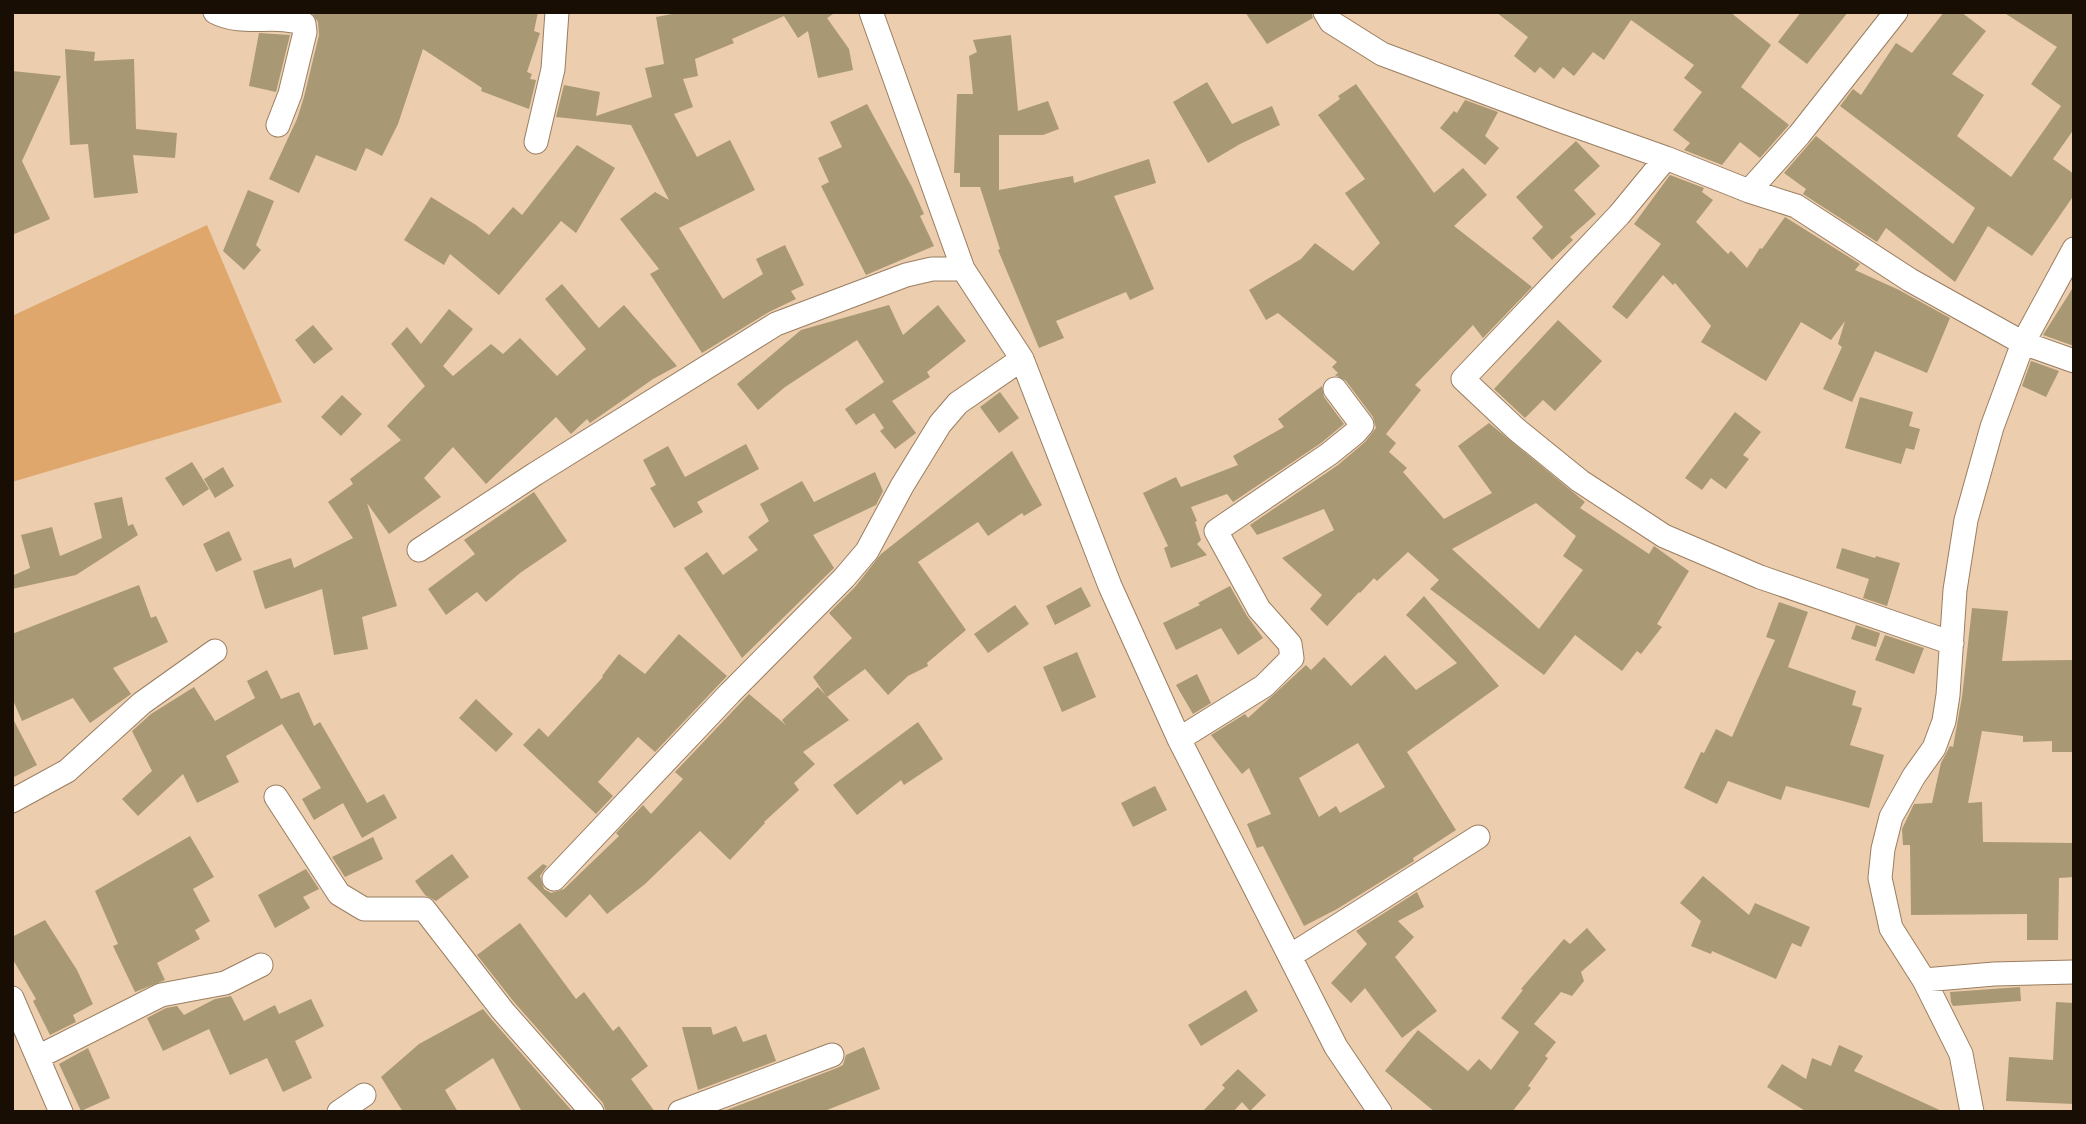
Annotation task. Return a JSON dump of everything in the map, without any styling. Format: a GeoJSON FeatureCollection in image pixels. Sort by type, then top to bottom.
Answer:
{"type":"FeatureCollection","features":[{"type":"Feature","properties":{"kind":"street"},"geometry":{"type":"LineString","coordinates":[[215,12],[238,20],[294,20],[304,24],[305,32],[290,94],[278,125]]}},
{"type":"Feature","properties":{"kind":"street"},"geometry":{"type":"LineString","coordinates":[[536,142],[553,69],[557,12]]}},
{"type":"Feature","properties":{"kind":"street"},"geometry":{"type":"LineString","coordinates":[[872,12],[963,269],[1022,359],[1110,586],[1179,739],[1336,1047],[1380,1112]]}},
{"type":"Feature","properties":{"kind":"street"},"geometry":{"type":"LineString","coordinates":[[1325,12],[1331,22],[1382,54],[1749,191],[1796,206],[1910,280],[2023,343],[2074,361]]}},
{"type":"Feature","properties":{"kind":"street"},"geometry":{"type":"LineString","coordinates":[[1749,191],[1799,135],[1896,12]]}},
{"type":"Feature","properties":{"kind":"street"},"geometry":{"type":"LineString","coordinates":[[1666,158],[1619,215],[1463,379],[1516,429],[1580,481],[1664,536],[1760,577],[1952,643]]}},
{"type":"Feature","properties":{"kind":"street"},"geometry":{"type":"LineString","coordinates":[[1972,1112],[1961,1054],[1924,980],[1891,928],[1880,878],[1882,849],[1891,817],[1914,776],[1934,748],[1944,721],[1955,590],[1966,520],[1992,427],[2023,343],[2074,249]]}},
{"type":"Feature","properties":{"kind":"street"},"geometry":{"type":"LineString","coordinates":[[419,550],[535,474],[776,324],[906,275],[932,269],[963,269]]}},
{"type":"Feature","properties":{"kind":"street"},"geometry":{"type":"LineString","coordinates":[[554,879],[867,551],[940,424],[958,403],[1022,359]]}},
{"type":"Feature","properties":{"kind":"street"},"geometry":{"type":"LineString","coordinates":[[1179,739],[1264,686],[1292,658],[1290,644],[1259,608],[1216,531],[1329,454],[1362,425],[1335,388]]}},
{"type":"Feature","properties":{"kind":"street"},"geometry":{"type":"LineString","coordinates":[[12,801],[67,771],[142,703],[215,651]]}},
{"type":"Feature","properties":{"kind":"street"},"geometry":{"type":"LineString","coordinates":[[276,797],[339,894],[364,909],[424,909],[503,1011],[592,1112]]}},
{"type":"Feature","properties":{"kind":"street"},"geometry":{"type":"LineString","coordinates":[[1290,956],[1478,837]]}},
{"type":"Feature","properties":{"kind":"street"},"geometry":{"type":"LineString","coordinates":[[38,1057],[161,995],[225,983],[261,965]]}},
{"type":"Feature","properties":{"kind":"street"},"geometry":{"type":"LineString","coordinates":[[1924,980],[1994,974],[2074,972]]}},
{"type":"Feature","properties":{"kind":"street"},"geometry":{"type":"LineString","coordinates":[[12,998],[61,1112]]}},
{"type":"Feature","properties":{"kind":"street"},"geometry":{"type":"LineString","coordinates":[[680,1112],[832,1055]]}},
{"type":"Feature","properties":{"kind":"street"},"geometry":{"type":"LineString","coordinates":[[339,1112],[364,1095]]}},
{"type":"Feature","properties":{"kind":"shaded area"},"geometry":{"type":"Polygon","coordinates":[[[207,225],[282,402],[12,482],[12,316],[207,225]]]}},
{"type":"Feature","properties":{"kind":"building"},"geometry":{"type":"Polygon","coordinates":[[[311,12],[538,12],[534,31],[540,33],[527,72],[532,74],[530,79],[536,80],[529,109],[481,91],[482,88],[423,49],[398,124],[382,156],[366,148],[356,171],[316,155],[299,193],[269,179],[297,119],[304,97],[319,35],[318,22],[311,12]]]}},
{"type":"Feature","properties":{"kind":"building"},"geometry":{"type":"Polygon","coordinates":[[[683,12],[836,12],[827,18],[849,49],[853,70],[818,78],[808,31],[798,38],[784,16],[732,39],[734,43],[695,59],[698,76],[683,79],[693,107],[674,114],[697,157],[730,140],[755,190],[679,228],[723,299],[763,274],[756,259],[785,245],[804,285],[791,291],[796,299],[769,312],[702,353],[650,274],[659,269],[620,219],[655,192],[669,200],[631,125],[556,117],[564,85],[600,92],[596,116],[652,97],[645,68],[664,64],[656,17],[683,12]]]}},
{"type":"Feature","properties":{"kind":"building"},"geometry":{"type":"Polygon","coordinates":[[[1245,12],[1311,12],[1313,18],[1267,44],[1245,12]]]}},
{"type":"Feature","properties":{"kind":"building"},"geometry":{"type":"Polygon","coordinates":[[[1496,12],[1730,12],[1771,45],[1741,87],[1789,125],[1760,158],[1740,142],[1722,165],[1684,150],[1690,143],[1673,130],[1702,92],[1684,78],[1694,65],[1631,20],[1604,60],[1593,52],[1574,76],[1563,67],[1554,79],[1540,67],[1535,73],[1514,56],[1528,37],[1496,12]]]}},
{"type":"Feature","properties":{"kind":"building"},"geometry":{"type":"Polygon","coordinates":[[[1801,12],[1848,12],[1807,64],[1778,42],[1801,12]]]}},
{"type":"Feature","properties":{"kind":"building"},"geometry":{"type":"Polygon","coordinates":[[[1944,12],[1961,12],[1986,31],[1952,74],[1984,95],[1957,136],[2011,177],[2061,106],[2031,84],[2057,47],[2003,12],[2074,12],[2074,129],[2053,159],[2074,174],[2074,195],[2032,256],[1988,226],[1955,282],[1886,228],[1877,242],[1803,194],[1806,189],[1784,173],[1816,136],[1953,244],[1975,208],[1840,106],[1853,89],[1861,95],[1896,43],[1912,53],[1944,12]]]}},
{"type":"Feature","properties":{"kind":"building"},"geometry":{"type":"Polygon","coordinates":[[[259,33],[290,35],[276,92],[249,86],[259,33]]]}},
{"type":"Feature","properties":{"kind":"building"},"geometry":{"type":"Polygon","coordinates":[[[1011,35],[1018,111],[1048,101],[1059,129],[1043,135],[999,135],[999,190],[1073,176],[1074,183],[1149,159],[1156,183],[1114,196],[1154,289],[1130,300],[1126,292],[1056,321],[1064,338],[1039,348],[998,250],[1000,249],[980,187],[960,187],[960,173],[954,173],[957,94],[973,94],[969,56],[977,52],[973,40],[1011,35]]]}},
{"type":"Feature","properties":{"kind":"building"},"geometry":{"type":"Polygon","coordinates":[[[65,49],[95,52],[94,61],[134,59],[136,129],[177,133],[175,158],[133,155],[138,193],[94,198],[88,144],[70,145],[65,49]]]}},
{"type":"Feature","properties":{"kind":"building"},"geometry":{"type":"Polygon","coordinates":[[[12,71],[61,76],[22,161],[50,219],[12,235],[12,71]]]}},
{"type":"Feature","properties":{"kind":"building"},"geometry":{"type":"Polygon","coordinates":[[[1207,82],[1232,124],[1272,106],[1280,125],[1208,163],[1173,102],[1207,82]]]}},
{"type":"Feature","properties":{"kind":"building"},"geometry":{"type":"Polygon","coordinates":[[[1356,84],[1434,193],[1463,168],[1487,195],[1454,226],[1532,287],[1483,338],[1473,325],[1415,385],[1421,390],[1386,434],[1396,443],[1389,452],[1407,468],[1403,472],[1444,519],[1492,493],[1458,446],[1489,423],[1585,502],[1580,508],[1649,554],[1654,546],[1689,571],[1657,624],[1662,627],[1641,654],[1637,651],[1622,671],[1575,635],[1544,675],[1430,589],[1439,580],[1408,552],[1377,581],[1374,578],[1327,626],[1310,609],[1322,595],[1282,558],[1334,530],[1324,509],[1257,535],[1250,525],[1338,465],[1365,442],[1376,428],[1373,417],[1346,381],[1335,375],[1338,373],[1332,367],[1337,362],[1278,313],[1266,320],[1249,290],[1301,259],[1315,243],[1353,271],[1380,243],[1345,193],[1365,179],[1318,115],[1340,99],[1338,96],[1356,84]],[[1536,503],[1452,549],[1539,629],[1583,570],[1563,556],[1576,536],[1536,503]]]}},
{"type":"Feature","properties":{"kind":"building"},"geometry":{"type":"Polygon","coordinates":[[[1465,100],[1498,112],[1485,136],[1499,148],[1485,165],[1440,128],[1454,111],[1457,113],[1465,100]]]}},
{"type":"Feature","properties":{"kind":"building"},"geometry":{"type":"Polygon","coordinates":[[[867,104],[912,187],[924,214],[920,216],[934,246],[866,275],[821,186],[829,182],[818,158],[842,147],[830,122],[867,104]]]}},
{"type":"Feature","properties":{"kind":"building"},"geometry":{"type":"Polygon","coordinates":[[[1576,141],[1600,166],[1574,190],[1596,214],[1570,237],[1573,240],[1552,260],[1532,238],[1543,227],[1516,197],[1576,141]]]}},
{"type":"Feature","properties":{"kind":"building"},"geometry":{"type":"Polygon","coordinates":[[[577,145],[615,168],[576,233],[561,221],[499,295],[450,254],[444,265],[404,240],[431,197],[489,235],[513,207],[522,215],[577,145]]]}},
{"type":"Feature","properties":{"kind":"building"},"geometry":{"type":"Polygon","coordinates":[[[1670,175],[1704,188],[1702,192],[1713,200],[1696,222],[1728,254],[1731,251],[1747,268],[1785,217],[1860,264],[1855,270],[1950,318],[1927,373],[1875,351],[1852,402],[1823,389],[1842,347],[1838,344],[1845,321],[1831,340],[1801,322],[1766,381],[1701,342],[1711,326],[1675,283],[1673,285],[1663,275],[1627,319],[1612,307],[1661,244],[1634,224],[1670,175]]]}},
{"type":"Feature","properties":{"kind":"building"},"geometry":{"type":"Polygon","coordinates":[[[248,190],[274,201],[256,245],[261,250],[244,270],[223,251],[248,190]]]}},
{"type":"Feature","properties":{"kind":"building"},"geometry":{"type":"Polygon","coordinates":[[[562,284],[599,328],[624,305],[677,366],[653,379],[590,423],[587,419],[571,434],[556,417],[486,484],[453,447],[424,478],[441,497],[389,534],[367,503],[397,606],[362,617],[368,649],[334,655],[322,589],[265,609],[253,571],[291,558],[294,568],[353,538],[328,502],[353,484],[350,479],[401,440],[387,426],[425,386],[391,344],[407,327],[421,344],[449,309],[473,329],[443,366],[453,376],[491,344],[503,354],[520,338],[557,376],[586,349],[545,299],[562,284]]]}},
{"type":"Feature","properties":{"kind":"building"},"geometry":{"type":"Polygon","coordinates":[[[2074,286],[2074,346],[2043,335],[2074,286]]]}},
{"type":"Feature","properties":{"kind":"building"},"geometry":{"type":"Polygon","coordinates":[[[889,305],[903,335],[938,305],[966,341],[927,372],[930,377],[892,401],[916,433],[895,449],[880,431],[884,428],[874,413],[856,425],[845,409],[884,382],[857,340],[785,387],[758,410],[737,384],[801,330],[889,305]]]}},
{"type":"Feature","properties":{"kind":"building"},"geometry":{"type":"Polygon","coordinates":[[[1558,320],[1602,361],[1555,411],[1543,400],[1525,418],[1494,389],[1558,320]]]}},
{"type":"Feature","properties":{"kind":"building"},"geometry":{"type":"Polygon","coordinates":[[[313,325],[333,349],[314,364],[295,340],[313,325]]]}},
{"type":"Feature","properties":{"kind":"building"},"geometry":{"type":"Polygon","coordinates":[[[2031,361],[2059,371],[2046,397],[2022,386],[2031,361]]]}},
{"type":"Feature","properties":{"kind":"building"},"geometry":{"type":"Polygon","coordinates":[[[1322,386],[1324,397],[1344,424],[1321,443],[1233,502],[1227,494],[1191,507],[1201,540],[1197,544],[1207,555],[1171,568],[1164,548],[1168,546],[1143,493],[1176,477],[1181,487],[1238,465],[1233,456],[1284,427],[1278,419],[1322,386]]]}},
{"type":"Feature","properties":{"kind":"building"},"geometry":{"type":"Polygon","coordinates":[[[1000,392],[1019,418],[999,433],[980,407],[1000,392]]]}},
{"type":"Feature","properties":{"kind":"building"},"geometry":{"type":"Polygon","coordinates":[[[342,395],[362,414],[341,436],[321,417],[342,395]]]}},
{"type":"Feature","properties":{"kind":"building"},"geometry":{"type":"Polygon","coordinates":[[[1860,397],[1913,412],[1909,426],[1920,429],[1914,450],[1906,448],[1901,464],[1845,448],[1860,397]]]}},
{"type":"Feature","properties":{"kind":"building"},"geometry":{"type":"Polygon","coordinates":[[[1735,412],[1761,432],[1743,455],[1749,459],[1726,489],[1711,478],[1702,490],[1685,478],[1735,412]]]}},
{"type":"Feature","properties":{"kind":"building"},"geometry":{"type":"Polygon","coordinates":[[[746,444],[759,469],[697,502],[703,512],[674,528],[650,488],[656,485],[643,460],[668,446],[685,477],[746,444]]]}},
{"type":"Feature","properties":{"kind":"building"},"geometry":{"type":"Polygon","coordinates":[[[1012,451],[1042,505],[1024,516],[1022,513],[988,536],[978,522],[918,562],[966,630],[927,663],[928,666],[908,676],[888,695],[865,669],[827,697],[813,677],[852,638],[829,613],[855,587],[881,554],[1012,451]]]}},
{"type":"Feature","properties":{"kind":"building"},"geometry":{"type":"Polygon","coordinates":[[[192,462],[209,489],[183,506],[165,478],[192,462]]]}},
{"type":"Feature","properties":{"kind":"building"},"geometry":{"type":"Polygon","coordinates":[[[223,467],[234,486],[215,498],[204,479],[223,467]]]}},
{"type":"Feature","properties":{"kind":"building"},"geometry":{"type":"Polygon","coordinates":[[[875,472],[883,491],[876,505],[813,535],[834,568],[742,658],[684,568],[707,552],[723,575],[758,550],[748,537],[769,521],[760,504],[802,481],[814,502],[875,472]]]}},
{"type":"Feature","properties":{"kind":"building"},"geometry":{"type":"Polygon","coordinates":[[[534,492],[567,541],[520,573],[486,602],[477,592],[446,615],[428,589],[475,554],[464,540],[534,492]]]}},
{"type":"Feature","properties":{"kind":"building"},"geometry":{"type":"Polygon","coordinates":[[[122,497],[128,526],[133,524],[138,535],[76,575],[12,589],[12,576],[30,568],[21,535],[52,527],[60,556],[102,538],[94,503],[122,497]]]}},
{"type":"Feature","properties":{"kind":"building"},"geometry":{"type":"Polygon","coordinates":[[[229,531],[242,560],[216,572],[203,544],[229,531]]]}},
{"type":"Feature","properties":{"kind":"building"},"geometry":{"type":"Polygon","coordinates":[[[1842,548],[1900,563],[1887,606],[1863,598],[1869,579],[1836,568],[1842,548]]]}},
{"type":"Feature","properties":{"kind":"building"},"geometry":{"type":"Polygon","coordinates":[[[139,585],[151,618],[156,616],[168,642],[113,668],[131,694],[90,723],[73,698],[22,721],[12,698],[12,634],[139,585]]]}},
{"type":"Feature","properties":{"kind":"building"},"geometry":{"type":"Polygon","coordinates":[[[1230,586],[1263,638],[1238,655],[1221,628],[1176,650],[1163,623],[1200,605],[1198,603],[1230,586]]]}},
{"type":"Feature","properties":{"kind":"building"},"geometry":{"type":"Polygon","coordinates":[[[1081,587],[1091,606],[1055,625],[1046,606],[1081,587]]]}},
{"type":"Feature","properties":{"kind":"building"},"geometry":{"type":"Polygon","coordinates":[[[1424,596],[1499,686],[1407,752],[1456,830],[1413,858],[1414,861],[1337,909],[1304,926],[1263,846],[1257,848],[1247,824],[1271,814],[1249,768],[1242,774],[1211,735],[1245,714],[1248,718],[1306,665],[1311,670],[1324,657],[1351,686],[1385,655],[1416,690],[1457,663],[1406,615],[1424,596]],[[1358,743],[1299,778],[1319,817],[1336,806],[1340,813],[1385,787],[1358,743]]]}},
{"type":"Feature","properties":{"kind":"building"},"geometry":{"type":"Polygon","coordinates":[[[1779,602],[1808,612],[1788,667],[1856,691],[1852,705],[1862,708],[1850,745],[1884,755],[1869,808],[1786,786],[1781,800],[1728,781],[1717,804],[1684,788],[1701,752],[1704,753],[1716,729],[1732,737],[1775,640],[1766,637],[1779,602]]]}},
{"type":"Feature","properties":{"kind":"building"},"geometry":{"type":"Polygon","coordinates":[[[1015,605],[1029,624],[988,653],[974,634],[1015,605]]]}},
{"type":"Feature","properties":{"kind":"building"},"geometry":{"type":"Polygon","coordinates":[[[1972,608],[2008,611],[2002,661],[2074,660],[2074,752],[2052,752],[2052,741],[2023,742],[2023,736],[1982,731],[1968,803],[1982,802],[1983,842],[2074,843],[2074,877],[2059,878],[2058,940],[2027,940],[2027,914],[1911,915],[1910,845],[1903,845],[1902,829],[1914,804],[1932,803],[1941,763],[1950,746],[1953,747],[1962,697],[1972,608]]]}},
{"type":"Feature","properties":{"kind":"building"},"geometry":{"type":"Polygon","coordinates":[[[1856,625],[1880,633],[1876,647],[1851,639],[1856,625]]]}},
{"type":"Feature","properties":{"kind":"building"},"geometry":{"type":"Polygon","coordinates":[[[679,634],[727,676],[655,752],[638,737],[598,782],[613,796],[596,814],[523,745],[539,728],[548,737],[603,677],[619,654],[645,674],[679,634]]]}},
{"type":"Feature","properties":{"kind":"building"},"geometry":{"type":"Polygon","coordinates":[[[1885,635],[1924,648],[1914,674],[1875,660],[1885,635]]]}},
{"type":"Feature","properties":{"kind":"building"},"geometry":{"type":"Polygon","coordinates":[[[1077,652],[1096,697],[1062,712],[1043,667],[1077,652]]]}},
{"type":"Feature","properties":{"kind":"building"},"geometry":{"type":"Polygon","coordinates":[[[267,670],[281,699],[299,692],[314,726],[320,722],[367,803],[384,794],[397,818],[362,838],[343,803],[314,820],[302,799],[321,788],[282,724],[226,756],[239,782],[197,803],[183,774],[138,816],[122,799],[152,771],[132,731],[151,714],[194,687],[215,721],[255,698],[247,681],[267,670]]]}},
{"type":"Feature","properties":{"kind":"building"},"geometry":{"type":"Polygon","coordinates":[[[1197,674],[1211,703],[1193,714],[1176,685],[1197,674]]]}},
{"type":"Feature","properties":{"kind":"building"},"geometry":{"type":"Polygon","coordinates":[[[818,687],[849,720],[803,752],[815,764],[794,783],[799,790],[764,822],[730,860],[700,831],[645,884],[607,914],[590,894],[566,918],[527,878],[543,864],[547,866],[540,876],[544,889],[551,893],[564,889],[619,836],[616,833],[643,805],[651,814],[683,779],[675,772],[749,694],[786,725],[782,720],[818,687]]]}},
{"type":"Feature","properties":{"kind":"building"},"geometry":{"type":"Polygon","coordinates":[[[476,699],[513,734],[496,752],[459,718],[476,699]]]}},
{"type":"Feature","properties":{"kind":"building"},"geometry":{"type":"Polygon","coordinates":[[[12,717],[37,765],[12,778],[12,717]]]}},
{"type":"Feature","properties":{"kind":"building"},"geometry":{"type":"Polygon","coordinates":[[[918,722],[943,759],[904,785],[901,780],[857,815],[833,785],[918,722]]]}},
{"type":"Feature","properties":{"kind":"building"},"geometry":{"type":"Polygon","coordinates":[[[1155,786],[1167,810],[1133,827],[1121,803],[1155,786]]]}},
{"type":"Feature","properties":{"kind":"building"},"geometry":{"type":"Polygon","coordinates":[[[190,836],[214,877],[193,889],[210,921],[195,930],[200,939],[157,963],[165,980],[135,992],[113,946],[118,944],[95,891],[190,836]]]}},
{"type":"Feature","properties":{"kind":"building"},"geometry":{"type":"Polygon","coordinates":[[[373,837],[383,859],[345,877],[332,857],[373,837]]]}},
{"type":"Feature","properties":{"kind":"building"},"geometry":{"type":"Polygon","coordinates":[[[452,854],[469,877],[436,901],[425,895],[415,881],[452,854]]]}},
{"type":"Feature","properties":{"kind":"building"},"geometry":{"type":"Polygon","coordinates":[[[306,869],[319,889],[303,897],[310,908],[275,928],[258,895],[306,869]]]}},
{"type":"Feature","properties":{"kind":"building"},"geometry":{"type":"Polygon","coordinates":[[[1703,876],[1749,915],[1755,903],[1810,927],[1801,947],[1792,943],[1776,979],[1712,951],[1711,954],[1691,946],[1701,921],[1680,903],[1703,876]]]}},
{"type":"Feature","properties":{"kind":"building"},"geometry":{"type":"Polygon","coordinates":[[[1417,892],[1424,907],[1398,921],[1414,937],[1395,957],[1437,1011],[1402,1038],[1365,988],[1351,1003],[1331,983],[1367,944],[1356,931],[1417,892]]]}},
{"type":"Feature","properties":{"kind":"building"},"geometry":{"type":"Polygon","coordinates":[[[45,920],[77,970],[93,1004],[73,1015],[76,1022],[50,1035],[33,1001],[36,999],[12,958],[12,937],[45,920]]]}},
{"type":"Feature","properties":{"kind":"building"},"geometry":{"type":"Polygon","coordinates":[[[520,923],[576,999],[584,992],[613,1031],[619,1026],[648,1066],[631,1079],[655,1112],[606,1112],[603,1103],[514,1002],[477,955],[520,923]]]}},
{"type":"Feature","properties":{"kind":"building"},"geometry":{"type":"Polygon","coordinates":[[[1587,928],[1606,950],[1581,972],[1584,981],[1572,996],[1561,992],[1534,1024],[1556,1042],[1528,1086],[1531,1088],[1512,1112],[1435,1112],[1385,1071],[1418,1030],[1468,1071],[1479,1059],[1491,1070],[1519,1032],[1501,1018],[1523,990],[1521,989],[1564,939],[1570,944],[1587,928]]]}},
{"type":"Feature","properties":{"kind":"building"},"geometry":{"type":"Polygon","coordinates":[[[2020,987],[2021,1001],[1953,1006],[1951,1002],[1950,992],[2020,987]]]}},
{"type":"Feature","properties":{"kind":"building"},"geometry":{"type":"Polygon","coordinates":[[[1246,990],[1258,1011],[1201,1046],[1188,1025],[1246,990]]]}},
{"type":"Feature","properties":{"kind":"building"},"geometry":{"type":"Polygon","coordinates":[[[231,996],[244,1021],[275,1005],[279,1014],[311,999],[324,1026],[295,1041],[312,1078],[283,1092],[267,1058],[230,1075],[209,1029],[163,1051],[147,1018],[166,1008],[177,1006],[184,1015],[215,999],[231,996]]]}},
{"type":"Feature","properties":{"kind":"building"},"geometry":{"type":"Polygon","coordinates":[[[2056,1002],[2074,1003],[2074,1104],[2006,1101],[2009,1057],[2053,1060],[2056,1002]]]}},
{"type":"Feature","properties":{"kind":"building"},"geometry":{"type":"Polygon","coordinates":[[[483,1009],[573,1112],[522,1112],[493,1058],[445,1090],[458,1112],[403,1112],[381,1077],[419,1044],[483,1009]]]}},
{"type":"Feature","properties":{"kind":"building"},"geometry":{"type":"Polygon","coordinates":[[[736,1026],[743,1042],[766,1034],[776,1061],[698,1090],[682,1027],[711,1027],[713,1035],[736,1026]]]}},
{"type":"Feature","properties":{"kind":"building"},"geometry":{"type":"Polygon","coordinates":[[[1839,1045],[1863,1056],[1854,1071],[1944,1112],[1807,1112],[1767,1087],[1782,1064],[1806,1079],[1812,1058],[1831,1066],[1839,1045]]]}},
{"type":"Feature","properties":{"kind":"building"},"geometry":{"type":"Polygon","coordinates":[[[864,1047],[880,1089],[822,1112],[721,1112],[837,1068],[843,1065],[846,1055],[864,1047]]]}},
{"type":"Feature","properties":{"kind":"building"},"geometry":{"type":"Polygon","coordinates":[[[88,1048],[110,1098],[81,1111],[59,1064],[88,1048]]]}},
{"type":"Feature","properties":{"kind":"building"},"geometry":{"type":"Polygon","coordinates":[[[1238,1069],[1266,1095],[1250,1111],[1242,1102],[1233,1112],[1202,1112],[1225,1088],[1222,1085],[1238,1069]]]}}]}
